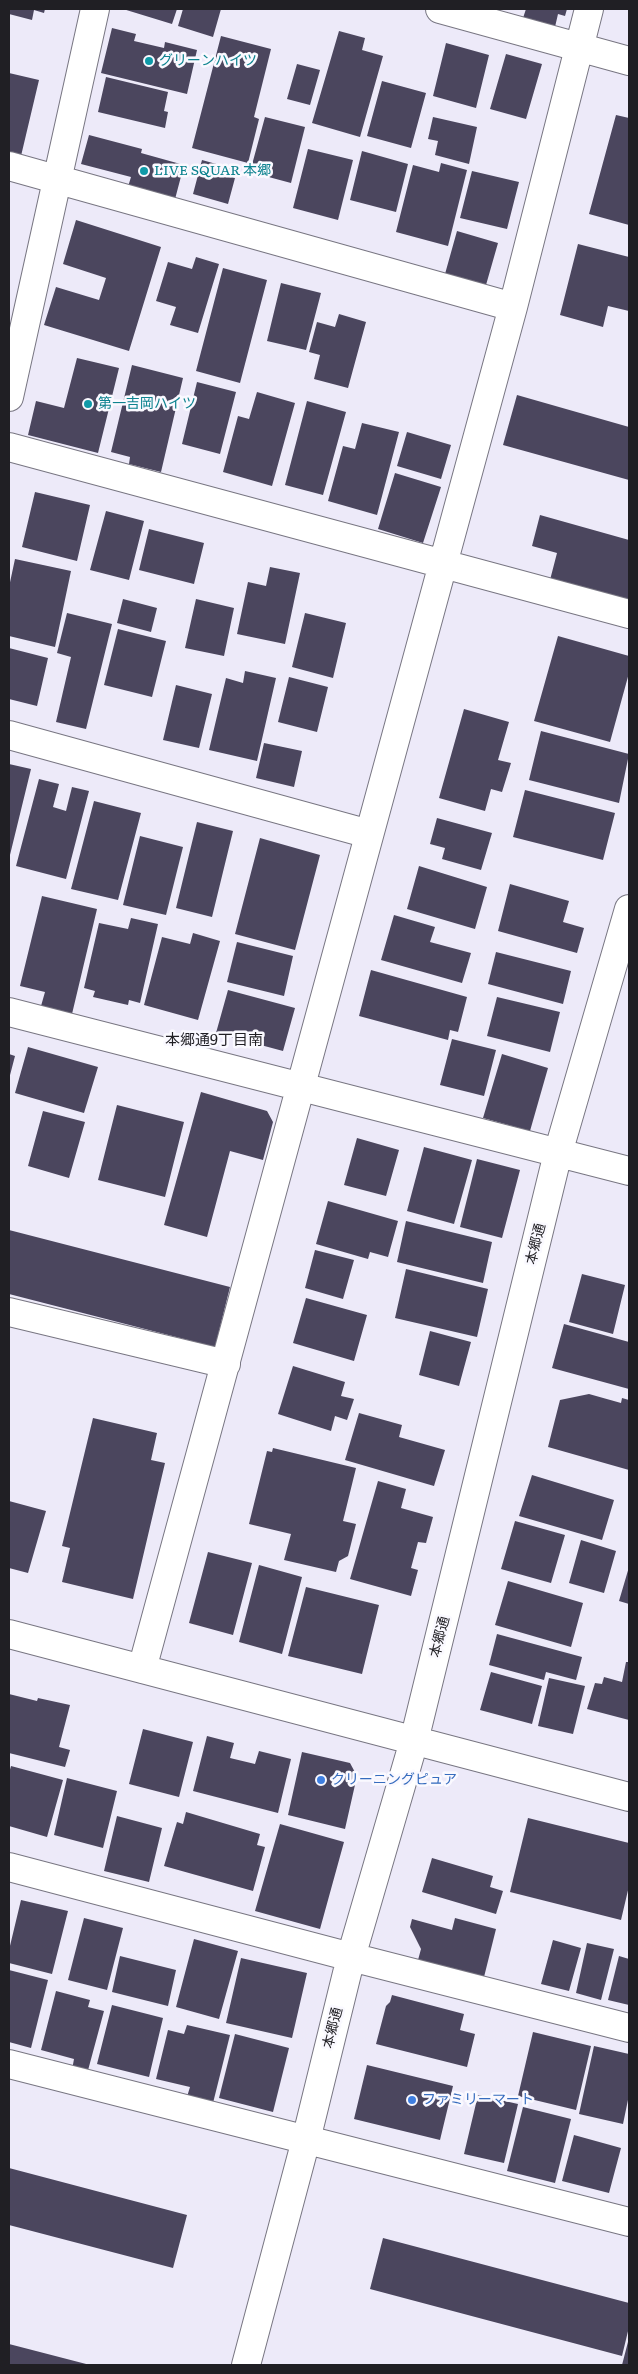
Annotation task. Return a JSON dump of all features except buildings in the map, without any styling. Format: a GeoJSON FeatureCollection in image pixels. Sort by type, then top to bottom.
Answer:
{"type":"FeatureCollection","features":[{"type":"Feature","properties":{"kind":"street"},"geometry":{"type":"LineString","coordinates":[[9,397],[95,9]]}},
{"type":"Feature","properties":{"kind":"street"},"geometry":{"type":"LineString","coordinates":[[440,9],[629,62]]}},
{"type":"Feature","properties":{"kind":"street"},"geometry":{"type":"LineString","coordinates":[[142,1668],[302,1087],[368,834],[512,307],[589,9]]}},
{"type":"Feature","properties":{"kind":"street"},"geometry":{"type":"LineString","coordinates":[[9,166],[512,307]]}},
{"type":"Feature","properties":{"kind":"street"},"geometry":{"type":"LineString","coordinates":[[9,448],[629,614]]}},
{"type":"Feature","properties":{"kind":"street"},"geometry":{"type":"LineString","coordinates":[[9,735],[368,834]]}},
{"type":"Feature","properties":{"kind":"street","name":"本郷通"},"geometry":{"type":"LineString","coordinates":[[246,2365],[306,2140],[351,1957],[414,1741],[558,1153],[629,909]]}},
{"type":"Feature","properties":{"kind":"street"},"geometry":{"type":"LineString","coordinates":[[9,1012],[629,1171]]}},
{"type":"Feature","properties":{"kind":"street"},"geometry":{"type":"LineString","coordinates":[[9,1312],[226,1364]]}},
{"type":"Feature","properties":{"kind":"street"},"geometry":{"type":"LineString","coordinates":[[9,1634],[629,1797]]}},
{"type":"Feature","properties":{"kind":"street"},"geometry":{"type":"LineString","coordinates":[[9,1866],[351,1957],[629,2028]]}},
{"type":"Feature","properties":{"kind":"street"},"geometry":{"type":"LineString","coordinates":[[9,2064],[629,2222]]}},
{"type":"Feature","properties":{"kind":"place","name":"グリーンハイツ"},"geometry":{"type":"Point","coordinates":[149,61]}},
{"type":"Feature","properties":{"kind":"place","name":"LIVE SQUAR 本郷"},"geometry":{"type":"Point","coordinates":[144,171]}},
{"type":"Feature","properties":{"kind":"place","name":"第一吉岡ハイツ"},"geometry":{"type":"Point","coordinates":[88,404]}},
{"type":"Feature","properties":{"kind":"place","name":"クリーニングピュア"},"geometry":{"type":"Point","coordinates":[321,1780]}},
{"type":"Feature","properties":{"kind":"place","name":"ファミリーマート"},"geometry":{"type":"Point","coordinates":[412,2100]}},
{"type":"Feature","properties":{"kind":"district","name":"本郷通9丁目南"},"geometry":{"type":"Point","coordinates":[214,1041]}}]}
